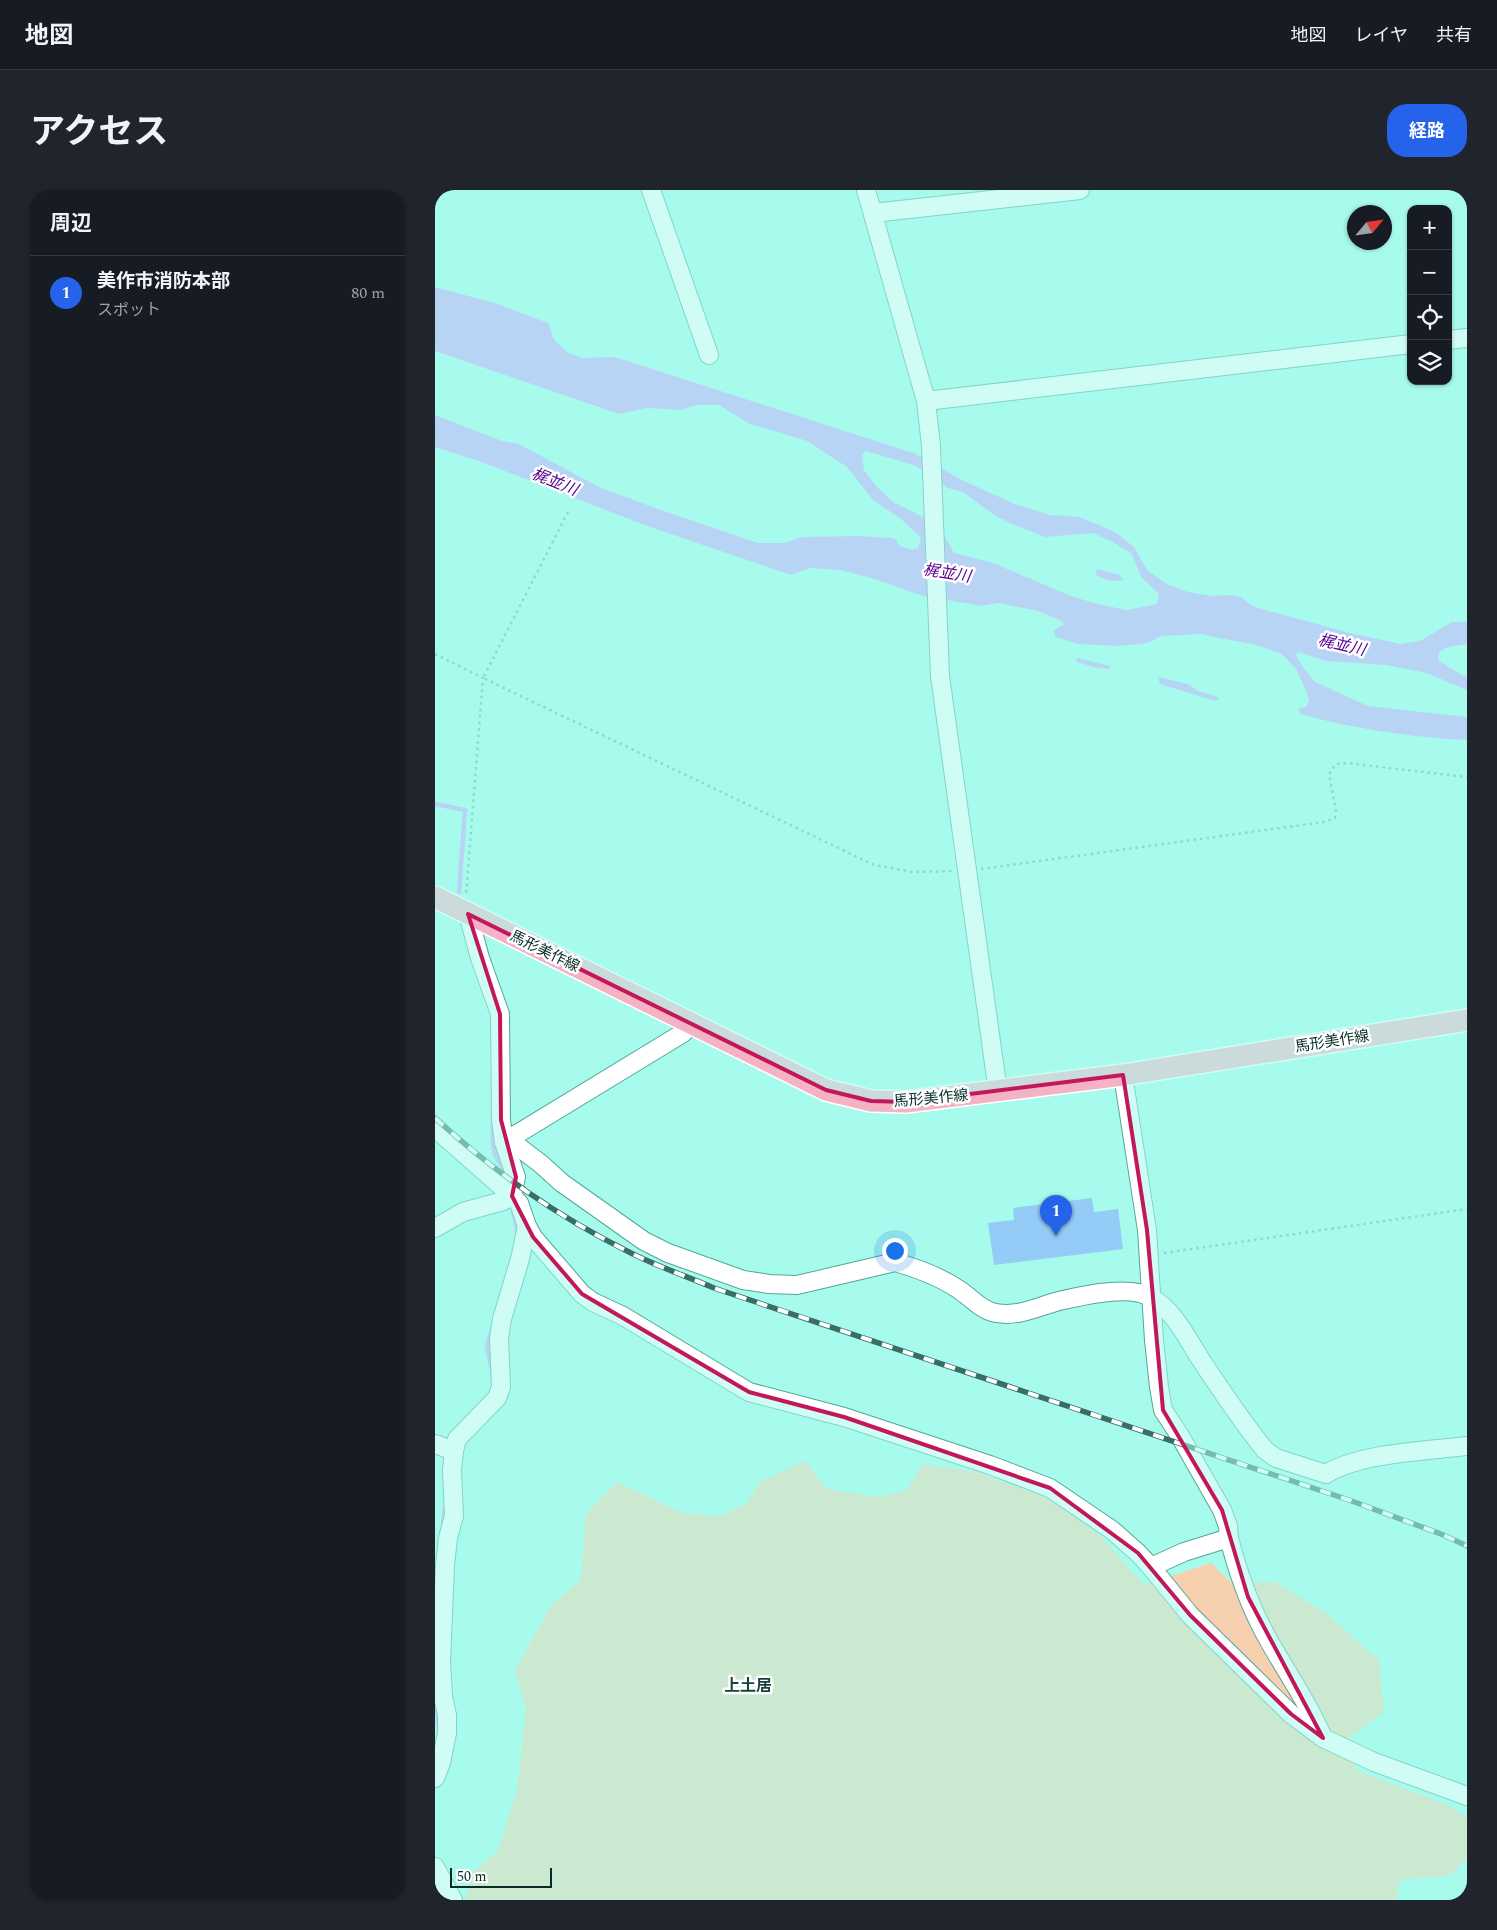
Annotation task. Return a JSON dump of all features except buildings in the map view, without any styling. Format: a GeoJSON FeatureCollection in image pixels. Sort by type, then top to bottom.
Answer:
{"type":"FeatureCollection","features":[{"type":"Feature","properties":{"kind":"main road","name":"馬形美作線"},"geometry":{"type":"LineString","coordinates":[[435,897],[826,1090],[871,1101],[905,1102],[998,1092],[1123,1075],[1467,1020]]}},
{"type":"Feature","properties":{"kind":"street"},"geometry":{"type":"LineString","coordinates":[[651,190],[709,355]]}},
{"type":"Feature","properties":{"kind":"street"},"geometry":{"type":"LineString","coordinates":[[866,190],[926,401],[931,446],[940,676],[998,1092]]}},
{"type":"Feature","properties":{"kind":"street"},"geometry":{"type":"LineString","coordinates":[[873,213],[1080,190]]}},
{"type":"Feature","properties":{"kind":"street"},"geometry":{"type":"LineString","coordinates":[[1452,340],[1467,338]]}},
{"type":"Feature","properties":{"kind":"street"},"geometry":{"type":"LineString","coordinates":[[926,401],[1407,344]]}},
{"type":"Feature","properties":{"kind":"street"},"geometry":{"type":"LineString","coordinates":[[468,914],[480,958],[500,1014],[501,1120],[504,1142],[516,1178],[513,1196]]}},
{"type":"Feature","properties":{"kind":"street"},"geometry":{"type":"LineString","coordinates":[[504,1142],[683,1033],[692,1024]]}},
{"type":"Feature","properties":{"kind":"street"},"geometry":{"type":"LineString","coordinates":[[1123,1075],[1150,1255],[1151,1297],[1159,1388],[1163,1410],[1222,1510],[1237,1570],[1251,1605],[1262,1628],[1314,1717],[1323,1738]]}},
{"type":"Feature","properties":{"kind":"street"},"geometry":{"type":"LineString","coordinates":[[435,1128],[513,1196],[519,1203],[533,1238],[582,1294],[593,1302],[623,1316],[749,1392],[843,1417],[1050,1488],[1112,1530],[1151,1567],[1191,1615],[1291,1714],[1323,1738],[1374,1762],[1467,1796]]}},
{"type":"Feature","properties":{"kind":"street"},"geometry":{"type":"LineString","coordinates":[[504,1142],[520,1148],[562,1183],[644,1241],[668,1253],[743,1280],[769,1284],[797,1285],[895,1262],[956,1287],[982,1308],[994,1313],[1019,1314],[1056,1302],[1111,1291],[1137,1293],[1151,1297],[1169,1311],[1265,1450],[1276,1458],[1325,1474],[1334,1469],[1366,1460],[1467,1446]]}},
{"type":"Feature","properties":{"kind":"street"},"geometry":{"type":"LineString","coordinates":[[435,1228],[463,1212],[503,1201],[513,1196]]}},
{"type":"Feature","properties":{"kind":"street"},"geometry":{"type":"LineString","coordinates":[[435,1778],[441,1763],[447,1733],[441,1717],[443,1696],[441,1662],[445,1565],[448,1538],[454,1516],[452,1470],[454,1450],[457,1439],[497,1398],[501,1387],[499,1338],[501,1318],[520,1259],[527,1226]]}},
{"type":"Feature","properties":{"kind":"street"},"geometry":{"type":"LineString","coordinates":[[435,1444],[454,1450]]}},
{"type":"Feature","properties":{"kind":"street"},"geometry":{"type":"LineString","coordinates":[[1151,1567],[1184,1552],[1229,1538]]}},
{"type":"Feature","properties":{"kind":"street"},"geometry":{"type":"LineString","coordinates":[[435,1867],[453,1900]]}},
{"type":"Feature","properties":{"kind":"path"},"geometry":{"type":"LineString","coordinates":[[468,914],[466,895],[483,678],[568,512]]}},
{"type":"Feature","properties":{"kind":"path"},"geometry":{"type":"LineString","coordinates":[[435,654],[874,865],[913,872],[967,871],[1324,822],[1335,818],[1337,810],[1329,774],[1336,764],[1347,763],[1467,777]]}},
{"type":"Feature","properties":{"kind":"path"},"geometry":{"type":"LineString","coordinates":[[1150,1255],[1467,1209]]}},
{"type":"Feature","properties":{"kind":"highlighted area"},"geometry":{"type":"Polygon","coordinates":[[[468,914],[826,1090],[871,1101],[906,1102],[1123,1075],[1147,1230],[1163,1410],[1222,1510],[1248,1597],[1323,1738],[1291,1714],[1190,1615],[1138,1553],[1050,1488],[844,1417],[749,1392],[582,1294],[533,1237],[512,1196],[516,1177],[501,1120],[500,1014],[468,914]]]}},
{"type":"Feature","properties":{"kind":"shaded area"},"geometry":{"type":"Polygon","coordinates":[[[805,1461],[827,1489],[876,1497],[906,1491],[923,1464],[978,1472],[1052,1500],[1099,1534],[1144,1585],[1211,1563],[1232,1583],[1275,1582],[1326,1613],[1379,1660],[1384,1712],[1348,1738],[1356,1770],[1445,1804],[1467,1817],[1467,1859],[1451,1875],[1400,1880],[1396,1900],[467,1900],[466,1897],[473,1872],[498,1851],[517,1790],[526,1708],[515,1671],[550,1607],[581,1579],[586,1514],[617,1482],[680,1512],[720,1517],[747,1503],[760,1482],[805,1461]]]}},
{"type":"Feature","properties":{"kind":"water","name":"梶並川"},"geometry":{"type":"Polygon","coordinates":[[[435,287],[498,304],[548,323],[554,339],[567,352],[582,358],[615,357],[916,454],[962,480],[1015,504],[1050,515],[1080,517],[1115,532],[1134,547],[1147,570],[1167,584],[1188,592],[1212,596],[1232,595],[1241,597],[1254,607],[1350,633],[1401,644],[1420,641],[1452,622],[1467,622],[1467,644],[1448,647],[1439,652],[1438,660],[1462,675],[1467,676],[1467,690],[1427,673],[1386,665],[1326,661],[1298,652],[1296,655],[1315,682],[1368,706],[1467,717],[1467,740],[1383,731],[1340,724],[1300,714],[1299,708],[1306,707],[1309,700],[1296,669],[1282,654],[1253,644],[1203,634],[1161,636],[1147,643],[1119,646],[1078,644],[1056,637],[1053,631],[1064,624],[1062,621],[1038,611],[998,603],[982,606],[923,596],[875,579],[840,570],[810,568],[791,575],[650,527],[479,461],[435,447],[435,415],[502,441],[519,444],[599,487],[758,543],[784,543],[802,537],[859,536],[893,538],[897,540],[898,545],[912,550],[918,548],[921,538],[901,519],[873,500],[847,467],[807,441],[748,423],[719,405],[697,405],[680,410],[647,408],[619,414],[435,351],[435,287]],[[866,451],[862,454],[864,470],[876,486],[893,502],[923,517],[945,537],[954,553],[993,563],[1071,596],[1097,604],[1127,610],[1157,604],[1159,594],[1142,578],[1131,553],[1111,541],[1093,533],[1045,537],[994,515],[963,492],[948,488],[916,466],[866,451]]]}},
{"type":"Feature","properties":{"kind":"water"},"geometry":{"type":"Polygon","coordinates":[[[1097,569],[1120,575],[1123,580],[1113,581],[1101,577],[1095,574],[1097,569]]]}},
{"type":"Feature","properties":{"kind":"water"},"geometry":{"type":"Polygon","coordinates":[[[1078,658],[1110,666],[1110,669],[1097,668],[1077,662],[1078,658]]]}},
{"type":"Feature","properties":{"kind":"water"},"geometry":{"type":"Polygon","coordinates":[[[1158,677],[1188,684],[1198,691],[1218,697],[1218,700],[1215,701],[1160,684],[1158,677]]]}},
{"type":"Feature","properties":{"kind":"waterway"},"geometry":{"type":"LineString","coordinates":[[435,804],[465,810],[459,892]]}},
{"type":"Feature","properties":{"kind":"waterway"},"geometry":{"type":"LineString","coordinates":[[493,1123],[493,1148],[505,1170]]}},
{"type":"Feature","properties":{"kind":"waterway"},"geometry":{"type":"LineString","coordinates":[[513,1211],[518,1235]]}},
{"type":"Feature","properties":{"kind":"waterway"},"geometry":{"type":"LineString","coordinates":[[493,1327],[487,1346],[493,1375]]}},
{"type":"Feature","properties":{"kind":"waterway"},"geometry":{"type":"LineString","coordinates":[[443,1524],[445,1507]]}},
{"type":"Feature","properties":{"kind":"waterway"},"geometry":{"type":"LineString","coordinates":[[435,1701],[439,1728]]}},
{"type":"Feature","properties":{"kind":"railway"},"geometry":{"type":"LineString","coordinates":[[435,1118],[504,1175],[551,1208],[602,1238],[660,1266],[714,1288],[1349,1500],[1441,1534],[1467,1546]]}},
{"type":"Feature","properties":{"kind":"place","name":"美作市消防本部"},"geometry":{"type":"Point","coordinates":[1056,1236]}},
{"type":"Feature","properties":{"kind":"district","name":"上土居"},"geometry":{"type":"Point","coordinates":[748,1685]}}]}
